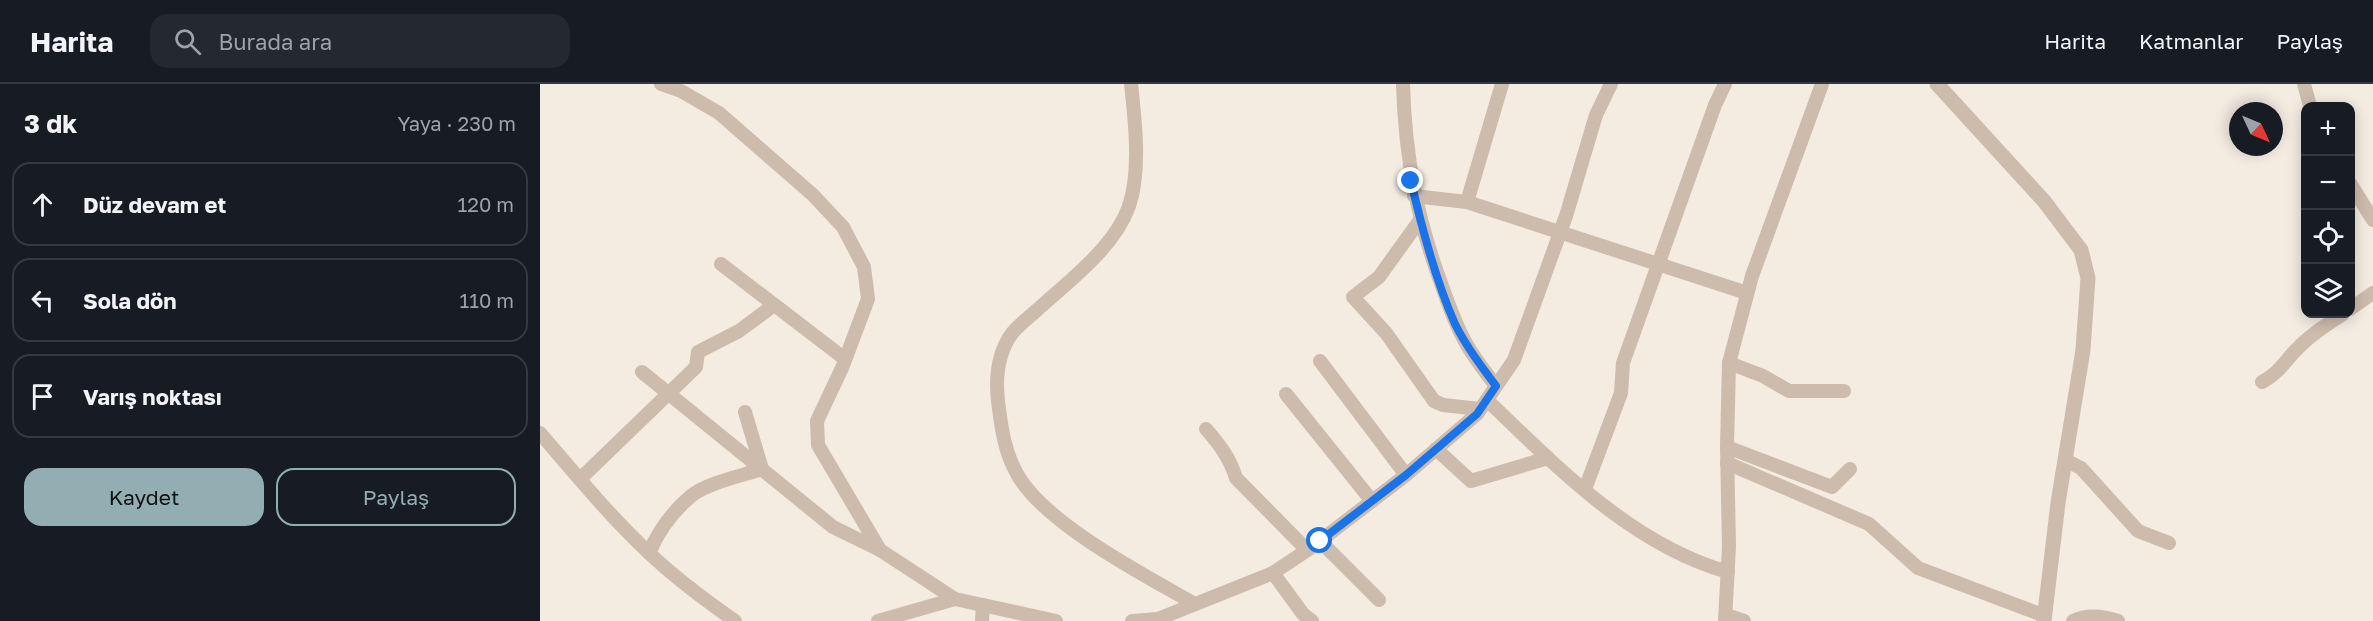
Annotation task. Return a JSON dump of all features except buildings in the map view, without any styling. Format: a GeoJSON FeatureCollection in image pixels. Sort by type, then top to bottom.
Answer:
{"type":"FeatureCollection","features":[{"type":"Feature","properties":{"kind":"street"},"geometry":{"type":"LineString","coordinates":[[662,84],[681,91],[718,112],[813,195],[843,227],[864,267],[868,298],[845,359],[817,421],[818,445],[880,550]]}},
{"type":"Feature","properties":{"kind":"street"},"geometry":{"type":"LineString","coordinates":[[1131,84],[1137,134],[1129,205],[1116,230],[1086,266],[1013,332],[1000,356],[997,371],[998,401],[1005,444],[1016,472],[1034,497],[1074,530],[1195,604]]}},
{"type":"Feature","properties":{"kind":"street"},"geometry":{"type":"LineString","coordinates":[[1403,84],[1404,113],[1414,196],[1420,220],[1455,323],[1467,346],[1496,386]]}},
{"type":"Feature","properties":{"kind":"street"},"geometry":{"type":"LineString","coordinates":[[1467,202],[1502,84]]}},
{"type":"Feature","properties":{"kind":"street"},"geometry":{"type":"LineString","coordinates":[[1132,621],[1158,620],[1273,573],[1320,541],[1406,475],[1484,404],[1514,360],[1560,234],[1596,115],[1611,84]]}},
{"type":"Feature","properties":{"kind":"street"},"geometry":{"type":"LineString","coordinates":[[1585,489],[1621,393],[1623,363],[1656,264],[1715,105],[1725,84]]}},
{"type":"Feature","properties":{"kind":"street"},"geometry":{"type":"LineString","coordinates":[[1743,621],[1725,618],[1728,572],[1729,363],[1747,293],[1822,84]]}},
{"type":"Feature","properties":{"kind":"street"},"geometry":{"type":"LineString","coordinates":[[1727,463],[1869,524],[1918,568],[2045,619],[2065,460],[2083,350],[2088,278],[2081,250],[2044,201],[1937,84]]}},
{"type":"Feature","properties":{"kind":"street"},"geometry":{"type":"LineString","coordinates":[[2304,84],[2309,102]]}},
{"type":"Feature","properties":{"kind":"street"},"geometry":{"type":"LineString","coordinates":[[2355,191],[2373,220]]}},
{"type":"Feature","properties":{"kind":"street"},"geometry":{"type":"LineString","coordinates":[[1414,196],[1467,202],[1747,293]]}},
{"type":"Feature","properties":{"kind":"street"},"geometry":{"type":"LineString","coordinates":[[1420,220],[1379,277],[1353,297],[1386,333],[1434,401],[1443,405],[1484,404],[1623,520],[1700,564],[1728,572]]}},
{"type":"Feature","properties":{"kind":"street"},"geometry":{"type":"LineString","coordinates":[[721,264],[845,359]]}},
{"type":"Feature","properties":{"kind":"street"},"geometry":{"type":"LineString","coordinates":[[2355,306],[2373,294]]}},
{"type":"Feature","properties":{"kind":"street"},"geometry":{"type":"LineString","coordinates":[[580,480],[696,367],[698,352],[738,331],[774,305]]}},
{"type":"Feature","properties":{"kind":"street"},"geometry":{"type":"LineString","coordinates":[[2262,382],[2275,375],[2315,332],[2337,318]]}},
{"type":"Feature","properties":{"kind":"street"},"geometry":{"type":"LineString","coordinates":[[1320,361],[1406,475]]}},
{"type":"Feature","properties":{"kind":"street"},"geometry":{"type":"LineString","coordinates":[[1729,363],[1763,376],[1789,391],[1844,391]]}},
{"type":"Feature","properties":{"kind":"street"},"geometry":{"type":"LineString","coordinates":[[642,372],[833,527],[880,550],[955,599],[1056,621]]}},
{"type":"Feature","properties":{"kind":"street"},"geometry":{"type":"LineString","coordinates":[[1286,394],[1372,501]]}},
{"type":"Feature","properties":{"kind":"street"},"geometry":{"type":"LineString","coordinates":[[745,412],[762,469]]}},
{"type":"Feature","properties":{"kind":"street"},"geometry":{"type":"LineString","coordinates":[[1206,429],[1222,447],[1232,464],[1236,478],[1307,550]]}},
{"type":"Feature","properties":{"kind":"street"},"geometry":{"type":"LineString","coordinates":[[540,433],[580,480],[649,553],[694,592],[735,621]]}},
{"type":"Feature","properties":{"kind":"street"},"geometry":{"type":"LineString","coordinates":[[1727,447],[1832,487],[1850,469]]}},
{"type":"Feature","properties":{"kind":"street"},"geometry":{"type":"LineString","coordinates":[[1436,449],[1471,481],[1548,458]]}},
{"type":"Feature","properties":{"kind":"street"},"geometry":{"type":"LineString","coordinates":[[2065,460],[2081,468],[2138,531],[2169,543]]}},
{"type":"Feature","properties":{"kind":"street"},"geometry":{"type":"LineString","coordinates":[[649,553],[657,533],[692,495],[719,483],[762,469]]}},
{"type":"Feature","properties":{"kind":"street"},"geometry":{"type":"LineString","coordinates":[[1320,541],[1379,600]]}},
{"type":"Feature","properties":{"kind":"street"},"geometry":{"type":"LineString","coordinates":[[1273,573],[1303,614],[1312,621]]}},
{"type":"Feature","properties":{"kind":"street"},"geometry":{"type":"LineString","coordinates":[[878,621],[955,599]]}},
{"type":"Feature","properties":{"kind":"street"},"geometry":{"type":"LineString","coordinates":[[982,605],[982,621]]}},
{"type":"Feature","properties":{"kind":"street"},"geometry":{"type":"LineString","coordinates":[[2073,621],[2080,617],[2104,616],[2118,621]]}},
{"type":"Feature","properties":{"kind":"route"},"geometry":{"type":"LineString","coordinates":[[1320,541],[1406,475],[1477,414],[1496,386],[1467,346],[1455,323],[1432,259],[1411,181]]}}]}
